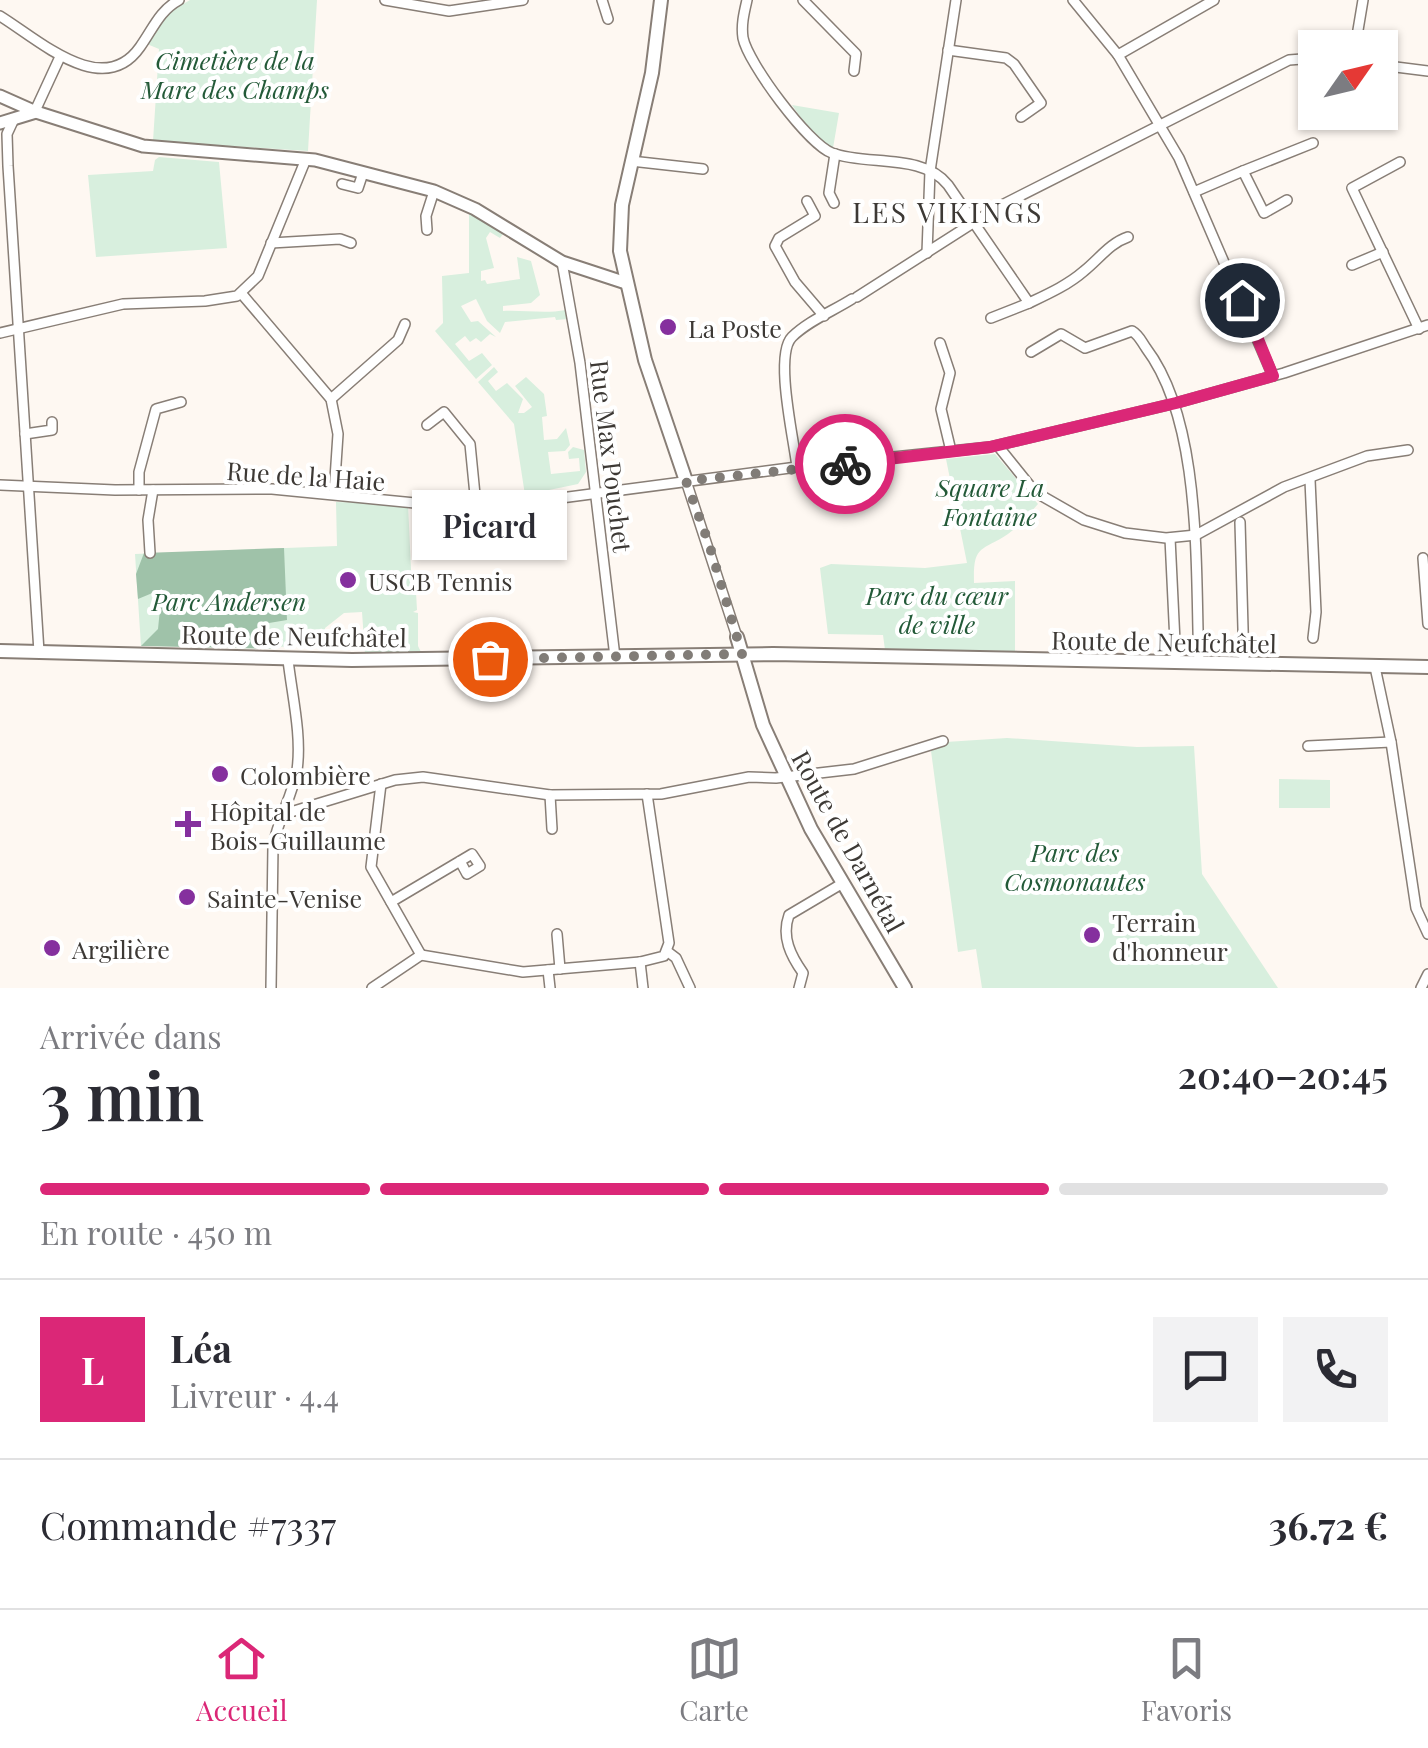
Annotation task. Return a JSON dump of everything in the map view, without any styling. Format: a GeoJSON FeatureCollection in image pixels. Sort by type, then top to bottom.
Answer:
{"type":"FeatureCollection","features":[{"type":"Feature","properties":{"kind":"main road"},"geometry":{"type":"LineString","coordinates":[[661,0],[652,73],[631,161],[620,232],[626,283],[646,363],[686,481]]}},
{"type":"Feature","properties":{"kind":"main road","name":"Route de Darnétal"},"geometry":{"type":"LineString","coordinates":[[738,637],[764,725],[811,829],[905,988]]}},
{"type":"Feature","properties":{"kind":"main road","name":"Route de Neufchâtel"},"geometry":{"type":"LineString","coordinates":[[0,652],[288,660],[742,654],[1428,667]]}},
{"type":"Feature","properties":{"kind":"street"},"geometry":{"type":"LineString","coordinates":[[0,16],[64,56],[90,69],[107,71],[124,65],[162,12],[179,0]]}},
{"type":"Feature","properties":{"kind":"street"},"geometry":{"type":"LineString","coordinates":[[384,0],[449,11],[522,0]]}},
{"type":"Feature","properties":{"kind":"street"},"geometry":{"type":"LineString","coordinates":[[602,0],[608,19]]}},
{"type":"Feature","properties":{"kind":"street"},"geometry":{"type":"LineString","coordinates":[[747,0],[742,35],[752,57],[811,140],[835,154],[930,171],[943,179],[1029,303]]}},
{"type":"Feature","properties":{"kind":"street"},"geometry":{"type":"LineString","coordinates":[[802,0],[856,54],[854,71]]}},
{"type":"Feature","properties":{"kind":"street"},"geometry":{"type":"LineString","coordinates":[[927,254],[930,171],[956,0]]}},
{"type":"Feature","properties":{"kind":"street"},"geometry":{"type":"LineString","coordinates":[[1073,0],[1118,55],[1160,127],[1194,192],[1273,376]]}},
{"type":"Feature","properties":{"kind":"street"},"geometry":{"type":"LineString","coordinates":[[1118,55],[1214,0]]}},
{"type":"Feature","properties":{"kind":"street"},"geometry":{"type":"LineString","coordinates":[[1357,30],[1362,0]]}},
{"type":"Feature","properties":{"kind":"street"},"geometry":{"type":"LineString","coordinates":[[948,50],[1006,58],[1014,64],[1041,103],[1021,117]]}},
{"type":"Feature","properties":{"kind":"street"},"geometry":{"type":"LineString","coordinates":[[0,123],[35,111],[59,59]]}},
{"type":"Feature","properties":{"kind":"street"},"geometry":{"type":"LineString","coordinates":[[797,467],[784,364],[786,345],[797,333],[998,207],[1289,60],[1298,59]]}},
{"type":"Feature","properties":{"kind":"street"},"geometry":{"type":"LineString","coordinates":[[1398,67],[1428,71]]}},
{"type":"Feature","properties":{"kind":"street"},"geometry":{"type":"LineString","coordinates":[[0,96],[153,148],[306,159],[434,191],[475,209],[562,262],[626,283]]}},
{"type":"Feature","properties":{"kind":"street"},"geometry":{"type":"LineString","coordinates":[[15,104],[7,134],[8,166],[39,652]]}},
{"type":"Feature","properties":{"kind":"street"},"geometry":{"type":"LineString","coordinates":[[1194,192],[1313,143]]}},
{"type":"Feature","properties":{"kind":"street"},"geometry":{"type":"LineString","coordinates":[[0,152],[8,166]]}},
{"type":"Feature","properties":{"kind":"street"},"geometry":{"type":"LineString","coordinates":[[834,203],[829,193],[835,154]]}},
{"type":"Feature","properties":{"kind":"street"},"geometry":{"type":"LineString","coordinates":[[0,334],[124,304],[225,300],[242,294],[258,276],[306,159]]}},
{"type":"Feature","properties":{"kind":"street"},"geometry":{"type":"LineString","coordinates":[[631,161],[703,168]]}},
{"type":"Feature","properties":{"kind":"street"},"geometry":{"type":"LineString","coordinates":[[1400,162],[1352,188],[1424,327]]}},
{"type":"Feature","properties":{"kind":"street"},"geometry":{"type":"LineString","coordinates":[[1244,171],[1264,213],[1288,200]]}},
{"type":"Feature","properties":{"kind":"street"},"geometry":{"type":"LineString","coordinates":[[342,184],[358,188],[363,173]]}},
{"type":"Feature","properties":{"kind":"street"},"geometry":{"type":"LineString","coordinates":[[427,230],[426,216],[434,191]]}},
{"type":"Feature","properties":{"kind":"street"},"geometry":{"type":"LineString","coordinates":[[807,201],[814,216],[779,238],[775,246],[796,282],[824,316]]}},
{"type":"Feature","properties":{"kind":"street"},"geometry":{"type":"LineString","coordinates":[[991,318],[1072,280],[1117,241],[1128,238]]}},
{"type":"Feature","properties":{"kind":"street"},"geometry":{"type":"LineString","coordinates":[[272,244],[340,239],[351,242]]}},
{"type":"Feature","properties":{"kind":"street"},"geometry":{"type":"LineString","coordinates":[[1352,265],[1382,252]]}},
{"type":"Feature","properties":{"kind":"street","name":"Rue Max Pouchet"},"geometry":{"type":"LineString","coordinates":[[562,262],[580,363],[615,656]]}},
{"type":"Feature","properties":{"kind":"street"},"geometry":{"type":"LineString","coordinates":[[242,294],[331,399],[338,434],[334,494]]}},
{"type":"Feature","properties":{"kind":"street"},"geometry":{"type":"LineString","coordinates":[[331,399],[398,340],[405,324]]}},
{"type":"Feature","properties":{"kind":"street","name":"Rue de la Haie"},"geometry":{"type":"LineString","coordinates":[[0,485],[272,489],[425,504],[523,502],[998,446],[1273,376],[1424,327]]}},
{"type":"Feature","properties":{"kind":"street"},"geometry":{"type":"LineString","coordinates":[[1030,352],[1061,334],[1085,348],[1136,331],[1161,369],[1176,403],[1196,535],[1199,663]]}},
{"type":"Feature","properties":{"kind":"street"},"geometry":{"type":"LineString","coordinates":[[940,344],[950,373],[941,409],[951,451]]}},
{"type":"Feature","properties":{"kind":"street"},"geometry":{"type":"LineString","coordinates":[[140,490],[139,472],[156,409],[181,402]]}},
{"type":"Feature","properties":{"kind":"street"},"geometry":{"type":"LineString","coordinates":[[427,425],[444,412],[470,444],[476,505]]}},
{"type":"Feature","properties":{"kind":"street"},"geometry":{"type":"LineString","coordinates":[[25,434],[52,430],[52,422]]}},
{"type":"Feature","properties":{"kind":"street"},"geometry":{"type":"LineString","coordinates":[[998,446],[1034,492],[1084,520],[1125,533],[1170,538],[1196,535],[1284,487],[1367,456],[1408,450]]}},
{"type":"Feature","properties":{"kind":"street"},"geometry":{"type":"LineString","coordinates":[[1310,480],[1316,612],[1313,638]]}},
{"type":"Feature","properties":{"kind":"street"},"geometry":{"type":"LineString","coordinates":[[686,481],[738,637]]}},
{"type":"Feature","properties":{"kind":"street"},"geometry":{"type":"LineString","coordinates":[[150,553],[148,520],[153,490]]}},
{"type":"Feature","properties":{"kind":"street"},"geometry":{"type":"LineString","coordinates":[[1240,522],[1244,664]]}},
{"type":"Feature","properties":{"kind":"street"},"geometry":{"type":"LineString","coordinates":[[1170,538],[1176,663]]}},
{"type":"Feature","properties":{"kind":"street"},"geometry":{"type":"LineString","coordinates":[[1422,558],[1428,624]]}},
{"type":"Feature","properties":{"kind":"street"},"geometry":{"type":"LineString","coordinates":[[271,988],[271,867],[281,814],[297,768],[288,660]]}},
{"type":"Feature","properties":{"kind":"street"},"geometry":{"type":"LineString","coordinates":[[1374,667],[1416,908],[1428,934]]}},
{"type":"Feature","properties":{"kind":"street"},"geometry":{"type":"LineString","coordinates":[[281,814],[381,784],[423,776],[550,795],[634,795],[749,777],[854,769],[942,741]]}},
{"type":"Feature","properties":{"kind":"street"},"geometry":{"type":"LineString","coordinates":[[1308,746],[1390,742]]}},
{"type":"Feature","properties":{"kind":"street"},"geometry":{"type":"LineString","coordinates":[[381,784],[370,861],[421,955]]}},
{"type":"Feature","properties":{"kind":"street"},"geometry":{"type":"LineString","coordinates":[[647,794],[668,952],[676,958],[690,988]]}},
{"type":"Feature","properties":{"kind":"street"},"geometry":{"type":"LineString","coordinates":[[550,795],[552,829]]}},
{"type":"Feature","properties":{"kind":"street"},"geometry":{"type":"LineString","coordinates":[[390,902],[460,861]]}},
{"type":"Feature","properties":{"kind":"street"},"geometry":{"type":"LineString","coordinates":[[798,988],[803,973],[790,955],[786,923],[789,916],[844,883]]}},
{"type":"Feature","properties":{"kind":"street"},"geometry":{"type":"LineString","coordinates":[[1416,908],[1428,906]]}},
{"type":"Feature","properties":{"kind":"street"},"geometry":{"type":"LineString","coordinates":[[557,934],[560,969]]}},
{"type":"Feature","properties":{"kind":"street"},"geometry":{"type":"LineString","coordinates":[[372,988],[421,955],[522,972],[656,960],[668,952]]}},
{"type":"Feature","properties":{"kind":"street"},"geometry":{"type":"LineString","coordinates":[[640,962],[643,988]]}},
{"type":"Feature","properties":{"kind":"street"},"geometry":{"type":"LineString","coordinates":[[548,970],[550,988]]}},
{"type":"Feature","properties":{"kind":"street"},"geometry":{"type":"LineString","coordinates":[[1421,988],[1428,974]]}},
{"type":"Feature","properties":{"kind":"green space","name":"Cimetière de la Mare des Champs"},"geometry":{"type":"Polygon","coordinates":[[[190,0],[317,0],[308,151],[153,141],[159,49],[147,44],[163,16],[190,0]]]}},
{"type":"Feature","properties":{"kind":"green space"},"geometry":{"type":"Polygon","coordinates":[[[792,105],[839,113],[833,148],[815,135],[792,105]]]}},
{"type":"Feature","properties":{"kind":"green space"},"geometry":{"type":"Polygon","coordinates":[[[159,157],[219,162],[227,248],[96,257],[88,175],[153,171],[159,157]]]}},
{"type":"Feature","properties":{"kind":"green space"},"geometry":{"type":"Polygon","coordinates":[[[469,213],[503,234],[500,238],[490,232],[486,238],[494,268],[481,271],[481,281],[487,284],[520,279],[517,257],[531,261],[540,295],[531,303],[503,306],[503,311],[566,310],[568,319],[505,322],[500,333],[487,321],[476,299],[461,306],[471,322],[478,321],[496,337],[490,334],[481,342],[476,338],[470,342],[465,336],[455,344],[469,361],[482,353],[492,365],[476,379],[435,331],[443,323],[442,276],[469,273],[469,213]]]}},
{"type":"Feature","properties":{"kind":"green space"},"geometry":{"type":"Polygon","coordinates":[[[494,367],[498,372],[488,381],[496,391],[507,383],[523,399],[518,413],[532,407],[515,386],[526,377],[544,394],[544,440],[557,439],[566,428],[570,445],[565,451],[548,452],[551,474],[580,471],[579,458],[569,459],[568,452],[573,447],[584,450],[586,472],[578,484],[525,495],[514,424],[478,382],[494,367]]]}},
{"type":"Feature","properties":{"kind":"green space","name":"Parc du cœur de ville"},"geometry":{"type":"Polygon","coordinates":[[[995,454],[1038,504],[1012,531],[980,551],[975,561],[974,583],[1015,581],[1015,651],[885,650],[883,635],[828,634],[820,568],[831,564],[925,568],[967,563],[946,459],[995,454]]]}},
{"type":"Feature","properties":{"kind":"green space"},"geometry":{"type":"Polygon","coordinates":[[[336,502],[408,504],[412,591],[416,592],[417,610],[413,612],[418,613],[421,652],[365,654],[362,612],[344,613],[325,628],[326,647],[141,646],[135,554],[337,546],[336,502]]]}},
{"type":"Feature","properties":{"kind":"green space","name":"Parc Andersen"},"geometry":{"type":"Polygon","coordinates":[[[284,548],[287,620],[263,624],[263,644],[274,649],[141,646],[158,629],[162,589],[138,599],[136,574],[144,553],[284,548]]]}},
{"type":"Feature","properties":{"kind":"green space","name":"Parc des Cosmonautes"},"geometry":{"type":"Polygon","coordinates":[[[1007,738],[1137,747],[1194,746],[1202,874],[1278,988],[982,988],[976,949],[958,952],[931,751],[946,742],[1007,738]]]}},
{"type":"Feature","properties":{"kind":"green space"},"geometry":{"type":"Polygon","coordinates":[[[1279,779],[1330,780],[1330,808],[1279,808],[1279,779]]]}},
{"type":"Feature","properties":{"kind":"way so far"},"geometry":{"type":"LineString","coordinates":[[490,659],[742,654],[686,481],[845,464]]}},
{"type":"Feature","properties":{"kind":"place","name":"La Poste"},"geometry":{"type":"Point","coordinates":[668,327]}},
{"type":"Feature","properties":{"kind":"place","name":"USCB Tennis"},"geometry":{"type":"Point","coordinates":[348,580]}},
{"type":"Feature","properties":{"kind":"place","name":"Picard"},"geometry":{"type":"Point","coordinates":[490,659]}},
{"type":"Feature","properties":{"kind":"place","name":"Colombière"},"geometry":{"type":"Point","coordinates":[220,774]}},
{"type":"Feature","properties":{"kind":"place","name":"Hôpital de Bois-Guillaume"},"geometry":{"type":"Point","coordinates":[188,824]}},
{"type":"Feature","properties":{"kind":"place","name":"Sainte-Venise"},"geometry":{"type":"Point","coordinates":[187,897]}},
{"type":"Feature","properties":{"kind":"place","name":"Terrain d'honneur"},"geometry":{"type":"Point","coordinates":[1092,935]}},
{"type":"Feature","properties":{"kind":"place","name":"Argilière"},"geometry":{"type":"Point","coordinates":[52,948]}},
{"type":"Feature","properties":{"kind":"district","name":"LES VIKINGS"},"geometry":{"type":"Point","coordinates":[948,211]}},
{"type":"Feature","properties":{"kind":"route"},"geometry":{"type":"LineString","coordinates":[[845,464],[990,447],[1273,376],[1242,300]]}},
{"type":"Feature","properties":{"kind":"park label","name":"Square La Fontaine"},"geometry":{"type":"Point","coordinates":[990,500]}}]}
